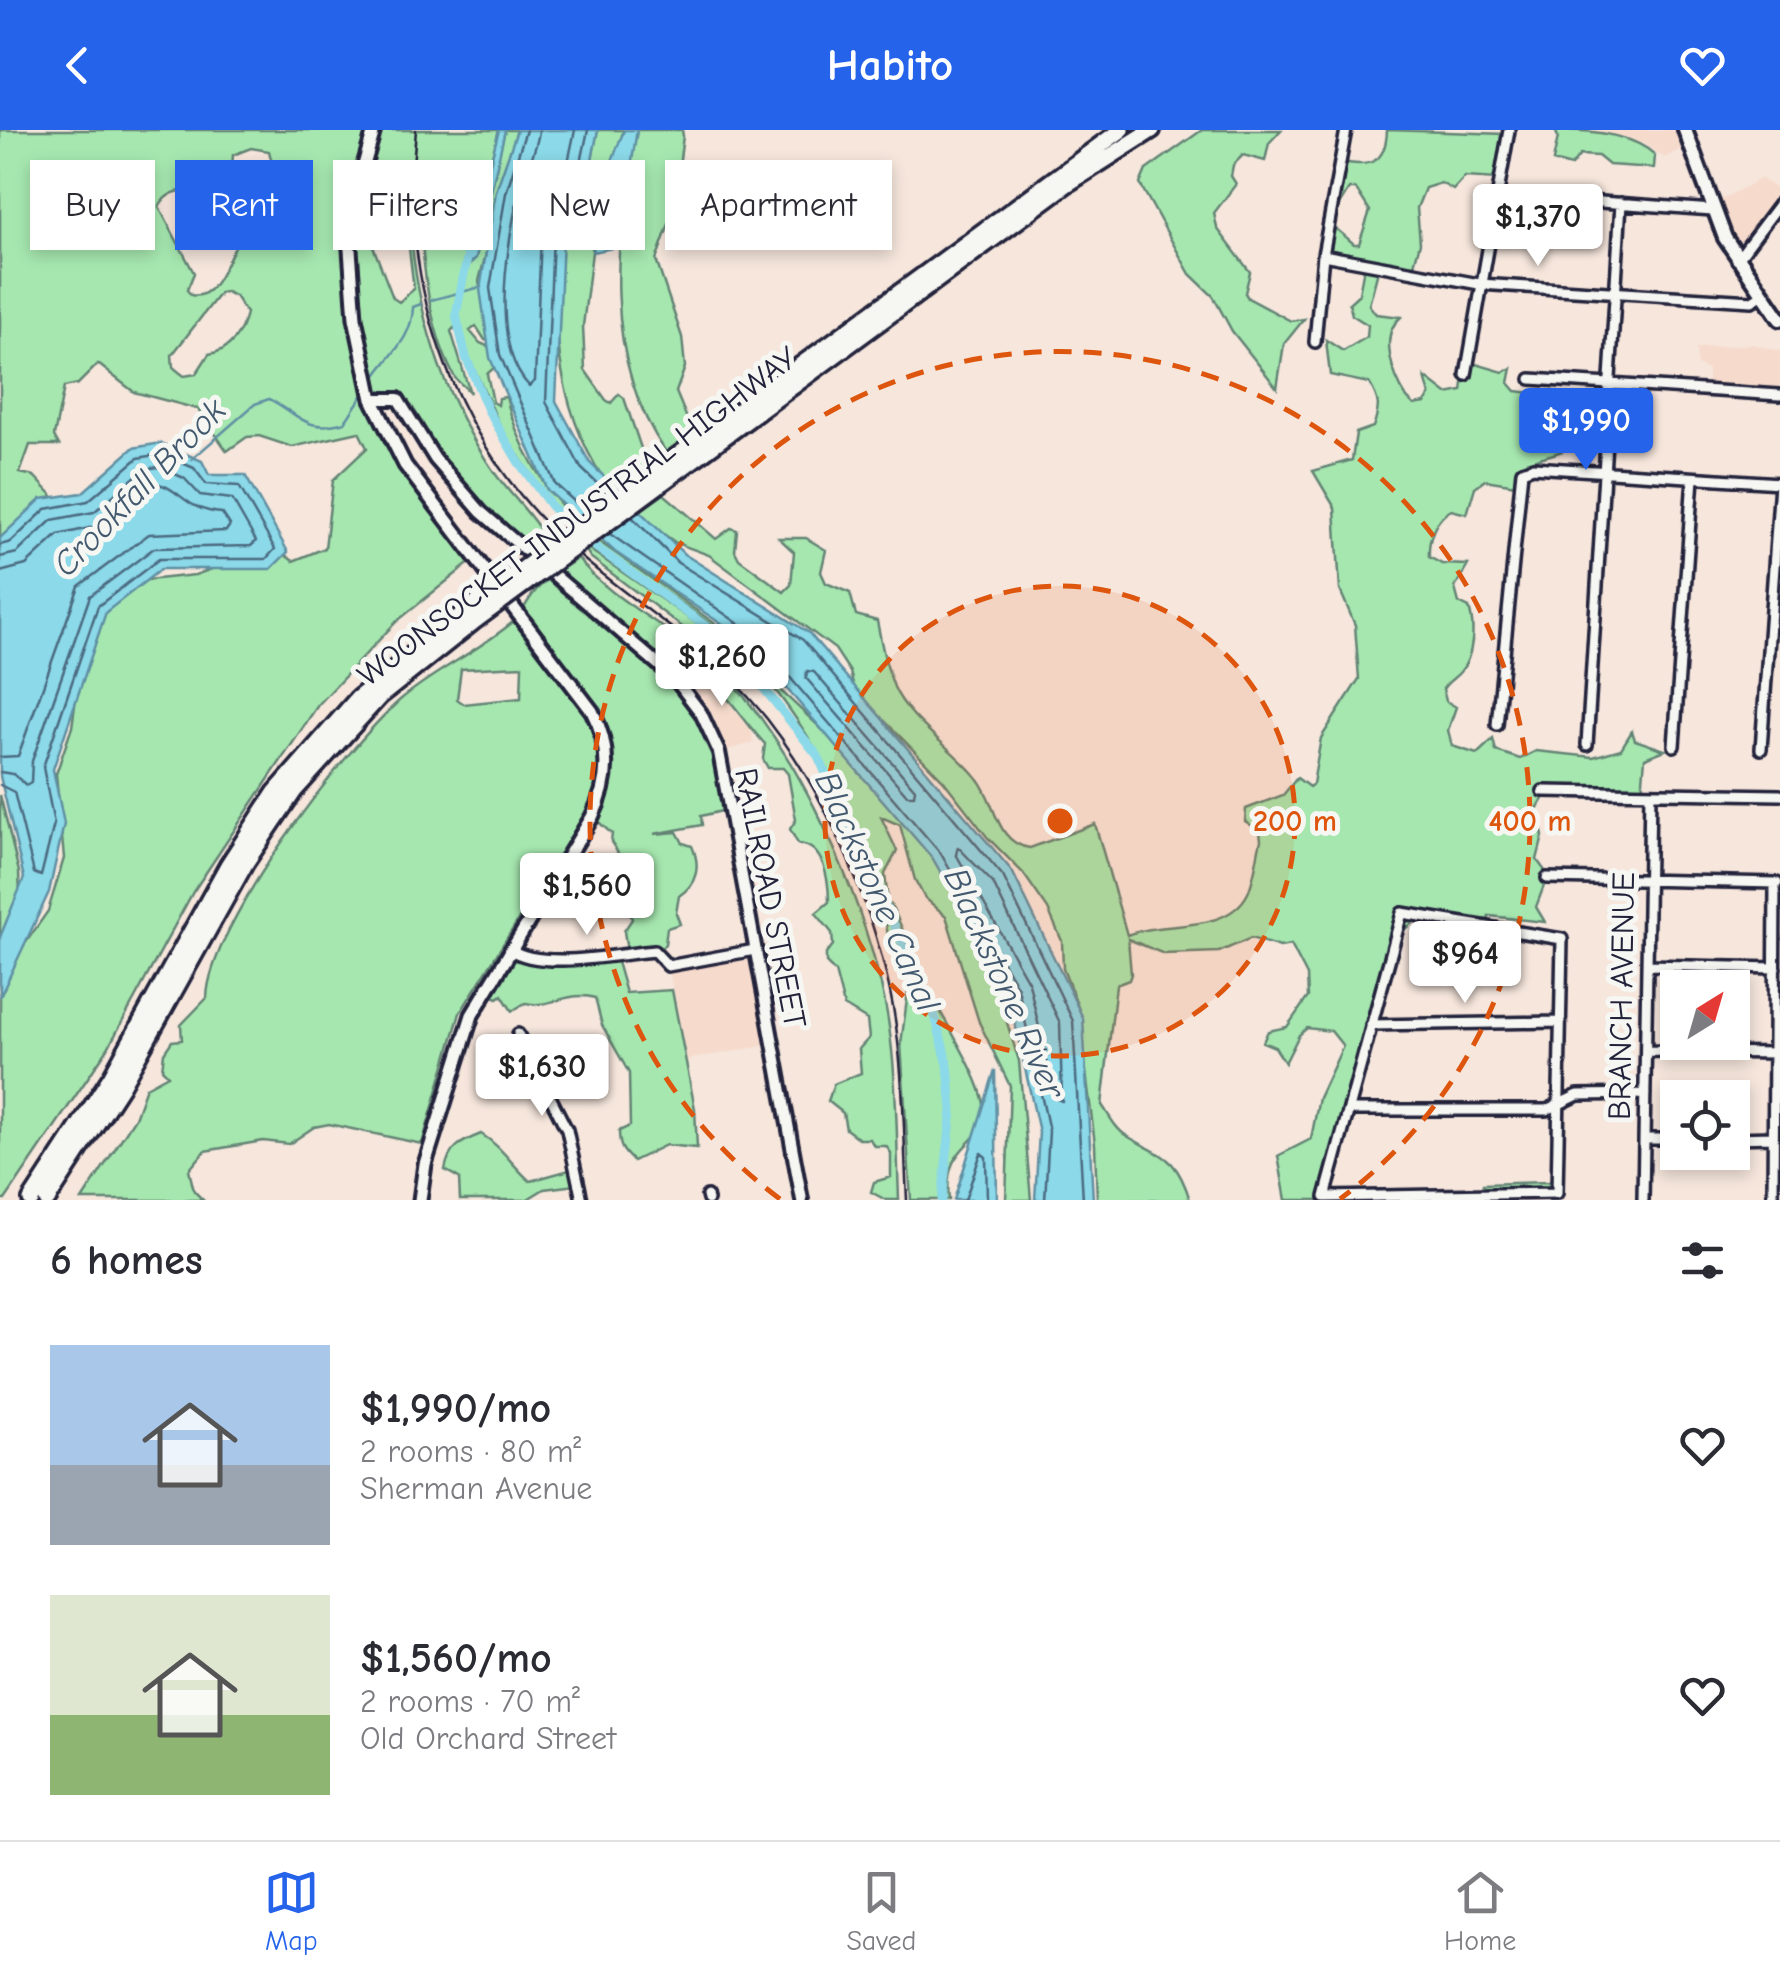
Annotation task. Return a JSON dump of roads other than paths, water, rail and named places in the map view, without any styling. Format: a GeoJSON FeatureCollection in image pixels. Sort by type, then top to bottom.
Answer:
{"type":"FeatureCollection","features":[{"type":"Feature","properties":{"kind":"highway","name":"WOONSOCKET INDUSTRIAL HIGHWAY"},"geometry":{"type":"LineString","coordinates":[[31,1200],[112,1077],[228,865],[275,793],[358,698],[789,381],[1121,130]]}},
{"type":"Feature","properties":{"kind":"highway","name":"WOONSOCKET INDUSTRIAL HIGHWAY"},"geometry":{"type":"LineString","coordinates":[[789,381],[1067,184],[1152,130]]}},
{"type":"Feature","properties":{"kind":"highway","name":"WOONSOCKET INDUSTRIAL HIGHWAY"},"geometry":{"type":"LineString","coordinates":[[47,1200],[136,1061],[246,862],[294,791],[379,697],[473,614]]}},
{"type":"Feature","properties":{"kind":"main road"},"geometry":{"type":"LineString","coordinates":[[374,130],[350,210],[348,248],[358,336],[372,398],[405,465],[582,696],[603,736],[606,776],[599,804],[510,949],[464,1034],[425,1164],[420,1200]]}},
{"type":"Feature","properties":{"kind":"main road"},"geometry":{"type":"LineString","coordinates":[[1685,130],[1713,210],[1737,260],[1780,319]]}},
{"type":"Feature","properties":{"kind":"street"},"geometry":{"type":"LineString","coordinates":[[1315,342],[1323,254],[1346,130]]}},
{"type":"Feature","properties":{"kind":"street"},"geometry":{"type":"LineString","coordinates":[[1466,375],[1509,130]]}},
{"type":"Feature","properties":{"kind":"street"},"geometry":{"type":"LineString","coordinates":[[1544,198],[1713,210]]}},
{"type":"Feature","properties":{"kind":"street"},"geometry":{"type":"LineString","coordinates":[[1586,745],[1621,203]]}},
{"type":"Feature","properties":{"kind":"street"},"geometry":{"type":"LineString","coordinates":[[1737,260],[1780,203]]}},
{"type":"Feature","properties":{"kind":"street"},"geometry":{"type":"LineString","coordinates":[[1323,254],[1479,284],[1752,301],[1760,296]]}},
{"type":"Feature","properties":{"kind":"street"},"geometry":{"type":"LineString","coordinates":[[1530,379],[1780,395]]}},
{"type":"Feature","properties":{"kind":"street","name":"RAILROAD STREET"},"geometry":{"type":"LineString","coordinates":[[372,398],[398,399],[466,496],[655,660],[701,713],[719,752],[802,1200]]}},
{"type":"Feature","properties":{"kind":"street"},"geometry":{"type":"LineString","coordinates":[[1497,725],[1522,471],[1605,472],[1780,484],[1761,749]]}},
{"type":"Feature","properties":{"kind":"street"},"geometry":{"type":"LineString","coordinates":[[1674,746],[1693,478]]}},
{"type":"Feature","properties":{"kind":"street"},"geometry":{"type":"LineString","coordinates":[[1543,791],[1780,795]]}},
{"type":"Feature","properties":{"kind":"street","name":"BRANCH AVENUE"},"geometry":{"type":"LineString","coordinates":[[1643,1200],[1650,793]]}},
{"type":"Feature","properties":{"kind":"street"},"geometry":{"type":"LineString","coordinates":[[1546,878],[1778,882],[1773,1200]]}},
{"type":"Feature","properties":{"kind":"street"},"geometry":{"type":"LineString","coordinates":[[1402,913],[1562,939],[1557,1193],[1325,1197],[1371,1025],[1402,913]]}},
{"type":"Feature","properties":{"kind":"street"},"geometry":{"type":"LineString","coordinates":[[510,949],[530,958],[551,959],[654,951],[668,966],[755,950]]}},
{"type":"Feature","properties":{"kind":"street"},"geometry":{"type":"LineString","coordinates":[[1647,966],[1775,968]]}},
{"type":"Feature","properties":{"kind":"street"},"geometry":{"type":"LineString","coordinates":[[1371,1025],[1560,1022]]}},
{"type":"Feature","properties":{"kind":"street"},"geometry":{"type":"LineString","coordinates":[[518,1034],[563,1120],[582,1200]]}},
{"type":"Feature","properties":{"kind":"street"},"geometry":{"type":"LineString","coordinates":[[1647,1051],[1774,1052]]}},
{"type":"Feature","properties":{"kind":"street"},"geometry":{"type":"LineString","coordinates":[[1350,1110],[1547,1110],[1578,1095],[1645,1094]]}},
{"type":"Feature","properties":{"kind":"street"},"geometry":{"type":"LineString","coordinates":[[1750,1138],[1773,1137]]}},
{"type":"Feature","properties":{"kind":"street"},"geometry":{"type":"LineString","coordinates":[[1644,1139],[1660,1139]]}},
{"type":"Feature","properties":{"kind":"water"},"geometry":{"type":"Polygon","coordinates":[[[499,130],[505,130],[493,183],[491,160],[499,130]]]}},
{"type":"Feature","properties":{"kind":"water","name":"Blackstone River"},"geometry":{"type":"Polygon","coordinates":[[[517,130],[598,130],[592,160],[513,160],[513,250],[562,250],[556,401],[590,463],[684,554],[809,633],[1012,871],[1083,1018],[1093,1200],[1035,1200],[1039,1132],[1008,991],[933,859],[745,640],[615,552],[547,490],[490,358],[480,289],[486,250],[493,250],[496,191],[517,130]]]}},
{"type":"Feature","properties":{"kind":"water"},"geometry":{"type":"Polygon","coordinates":[[[624,130],[637,130],[632,160],[612,160],[624,130]]]}},
{"type":"Feature","properties":{"kind":"water"},"geometry":{"type":"Polygon","coordinates":[[[467,250],[478,250],[471,263],[465,259],[467,250]]]}},
{"type":"Feature","properties":{"kind":"water"},"geometry":{"type":"Polygon","coordinates":[[[161,443],[202,461],[209,475],[245,475],[288,552],[271,569],[161,569],[106,612],[53,769],[64,824],[49,892],[0,997],[0,937],[24,878],[0,776],[0,538],[41,499],[82,493],[133,448],[161,443]]]}},
{"type":"Feature","properties":{"kind":"water"},"geometry":{"type":"Polygon","coordinates":[[[995,1070],[997,1200],[954,1200],[995,1070]]]}},
{"type":"Feature","properties":{"kind":"waterway","name":"Blackstone Canal"},"geometry":{"type":"LineString","coordinates":[[469,250],[456,315],[466,357],[488,410],[518,461],[551,506],[586,540],[725,640],[818,756],[935,1016],[948,1065],[952,1110],[942,1200]]}},
{"type":"Feature","properties":{"kind":"waterway","name":"Crookfall Brook"},"geometry":{"type":"LineString","coordinates":[[431,300],[481,287]]}},
{"type":"Feature","properties":{"kind":"waterway","name":"Crookfall Brook"},"geometry":{"type":"LineString","coordinates":[[374,378],[405,337],[413,307],[421,304]]}},
{"type":"Feature","properties":{"kind":"waterway","name":"Crookfall Brook"},"geometry":{"type":"LineString","coordinates":[[192,459],[255,404],[269,399],[304,421],[332,425],[345,422],[364,393]]}},
{"type":"Feature","properties":{"kind":"railway"},"geometry":{"type":"LineString","coordinates":[[416,130],[413,191],[417,250],[428,309],[445,365],[470,418],[500,468],[538,515],[581,557],[712,661],[760,710],[802,770],[839,839],[869,915],[890,990],[901,1069],[907,1200]]}}]}
